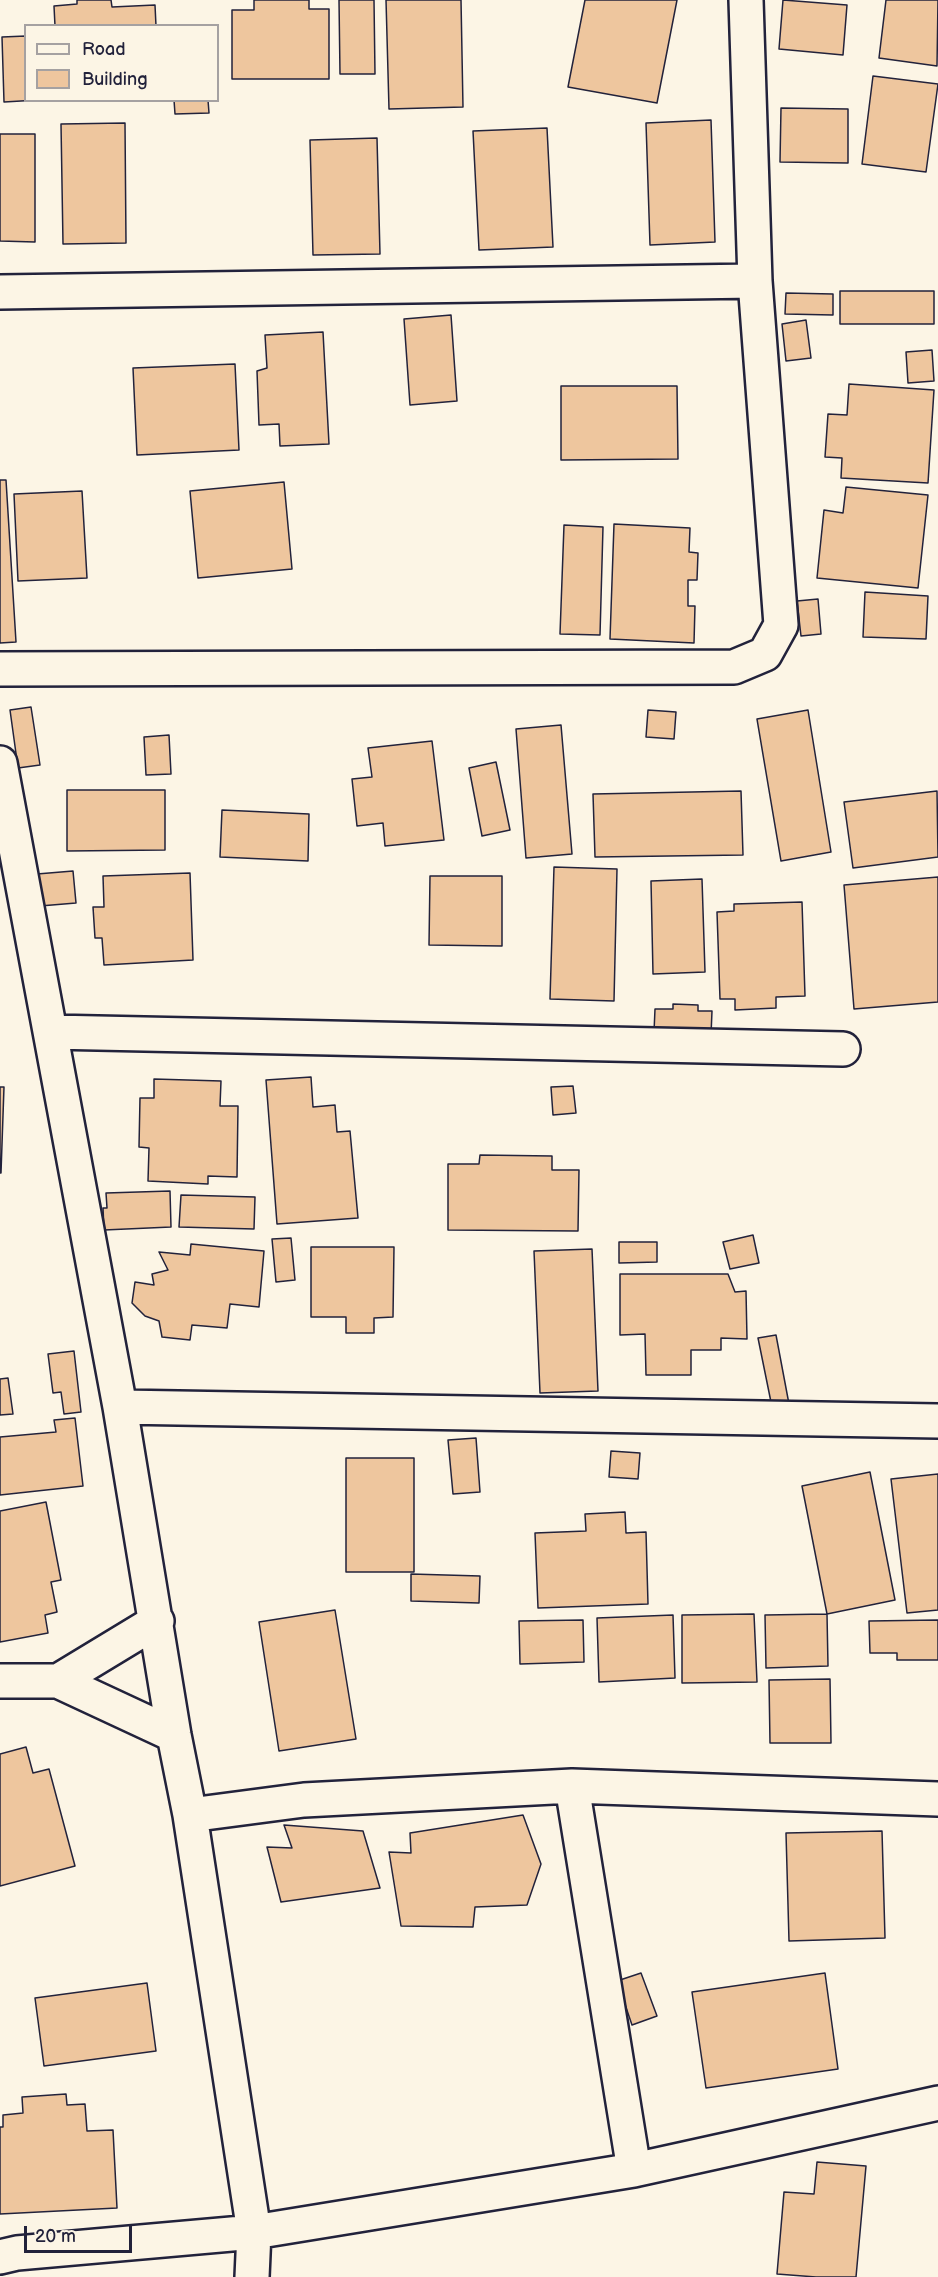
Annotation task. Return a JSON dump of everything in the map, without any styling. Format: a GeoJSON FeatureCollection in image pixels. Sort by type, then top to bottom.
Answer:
{"type":"FeatureCollection","features":[{"type":"Feature","properties":{"kind":"street"},"geometry":{"type":"LineString","coordinates":[[0,669],[734,667],[765,654],[781,625],[755,281],[746,0]]}},
{"type":"Feature","properties":{"kind":"street"},"geometry":{"type":"LineString","coordinates":[[0,292],[755,281]]}},
{"type":"Feature","properties":{"kind":"street"},"geometry":{"type":"LineString","coordinates":[[0,763],[120,1407],[174,1736],[190,1815],[254,2232],[252,2277]]}},
{"type":"Feature","properties":{"kind":"street"},"geometry":{"type":"LineString","coordinates":[[51,1032],[843,1049]]}},
{"type":"Feature","properties":{"kind":"street"},"geometry":{"type":"LineString","coordinates":[[120,1407],[938,1421]]}},
{"type":"Feature","properties":{"kind":"street"},"geometry":{"type":"LineString","coordinates":[[58,1681],[157,1622]]}},
{"type":"Feature","properties":{"kind":"street"},"geometry":{"type":"LineString","coordinates":[[0,1681],[58,1681],[174,1736]]}},
{"type":"Feature","properties":{"kind":"street"},"geometry":{"type":"LineString","coordinates":[[190,1815],[304,1800],[572,1786],[938,1799]]}},
{"type":"Feature","properties":{"kind":"street"},"geometry":{"type":"LineString","coordinates":[[572,1786],[634,2170]]}},
{"type":"Feature","properties":{"kind":"street"},"geometry":{"type":"LineString","coordinates":[[0,2258],[17,2253],[254,2232],[634,2170],[938,2103]]}},
{"type":"Feature","properties":{"kind":"building"},"geometry":{"type":"Polygon","coordinates":[[[77,0],[111,0],[112,7],[155,5],[156,24],[55,24],[54,6],[77,4],[77,0]]]}},
{"type":"Feature","properties":{"kind":"building"},"geometry":{"type":"Polygon","coordinates":[[[254,0],[309,0],[309,9],[329,9],[329,79],[232,79],[232,10],[254,10],[254,0]]]}},
{"type":"Feature","properties":{"kind":"building"},"geometry":{"type":"Polygon","coordinates":[[[339,0],[374,0],[375,74],[340,74],[339,0]]]}},
{"type":"Feature","properties":{"kind":"building"},"geometry":{"type":"Polygon","coordinates":[[[386,0],[461,0],[463,107],[389,109],[386,0]]]}},
{"type":"Feature","properties":{"kind":"building"},"geometry":{"type":"Polygon","coordinates":[[[585,0],[677,0],[657,103],[568,87],[585,0]]]}},
{"type":"Feature","properties":{"kind":"building"},"geometry":{"type":"Polygon","coordinates":[[[783,0],[847,5],[843,55],[779,49],[783,0]]]}},
{"type":"Feature","properties":{"kind":"building"},"geometry":{"type":"Polygon","coordinates":[[[886,0],[938,0],[937,66],[879,58],[886,0]]]}},
{"type":"Feature","properties":{"kind":"building"},"geometry":{"type":"Polygon","coordinates":[[[24,36],[24,101],[4,102],[2,37],[24,36]]]}},
{"type":"Feature","properties":{"kind":"building"},"geometry":{"type":"Polygon","coordinates":[[[873,76],[938,84],[926,172],[862,164],[873,76]]]}},
{"type":"Feature","properties":{"kind":"building"},"geometry":{"type":"Polygon","coordinates":[[[174,102],[208,102],[209,113],[175,114],[174,102]]]}},
{"type":"Feature","properties":{"kind":"building"},"geometry":{"type":"Polygon","coordinates":[[[781,108],[848,109],[848,163],[780,162],[781,108]]]}},
{"type":"Feature","properties":{"kind":"building"},"geometry":{"type":"Polygon","coordinates":[[[711,120],[715,242],[650,245],[646,123],[711,120]]]}},
{"type":"Feature","properties":{"kind":"building"},"geometry":{"type":"Polygon","coordinates":[[[125,123],[126,243],[63,244],[61,124],[125,123]]]}},
{"type":"Feature","properties":{"kind":"building"},"geometry":{"type":"Polygon","coordinates":[[[547,128],[553,247],[479,250],[473,131],[547,128]]]}},
{"type":"Feature","properties":{"kind":"building"},"geometry":{"type":"Polygon","coordinates":[[[0,134],[35,134],[35,242],[0,241],[0,134]]]}},
{"type":"Feature","properties":{"kind":"building"},"geometry":{"type":"Polygon","coordinates":[[[377,138],[380,254],[313,255],[310,140],[377,138]]]}},
{"type":"Feature","properties":{"kind":"building"},"geometry":{"type":"Polygon","coordinates":[[[840,291],[934,291],[934,324],[840,324],[840,291]]]}},
{"type":"Feature","properties":{"kind":"building"},"geometry":{"type":"Polygon","coordinates":[[[786,293],[833,294],[833,315],[785,314],[786,293]]]}},
{"type":"Feature","properties":{"kind":"building"},"geometry":{"type":"Polygon","coordinates":[[[451,315],[457,401],[410,405],[404,319],[451,315]]]}},
{"type":"Feature","properties":{"kind":"building"},"geometry":{"type":"Polygon","coordinates":[[[806,320],[811,358],[786,361],[782,324],[806,320]]]}},
{"type":"Feature","properties":{"kind":"building"},"geometry":{"type":"Polygon","coordinates":[[[323,332],[329,444],[280,446],[279,424],[259,425],[257,371],[267,368],[265,335],[323,332]]]}},
{"type":"Feature","properties":{"kind":"building"},"geometry":{"type":"Polygon","coordinates":[[[932,350],[934,381],[908,383],[906,352],[932,350]]]}},
{"type":"Feature","properties":{"kind":"building"},"geometry":{"type":"Polygon","coordinates":[[[235,364],[239,450],[137,455],[133,368],[235,364]]]}},
{"type":"Feature","properties":{"kind":"building"},"geometry":{"type":"Polygon","coordinates":[[[849,384],[934,390],[928,483],[841,478],[842,458],[825,457],[828,414],[847,415],[849,384]]]}},
{"type":"Feature","properties":{"kind":"building"},"geometry":{"type":"Polygon","coordinates":[[[561,386],[677,386],[678,459],[561,460],[561,386]]]}},
{"type":"Feature","properties":{"kind":"building"},"geometry":{"type":"Polygon","coordinates":[[[0,480],[6,480],[16,642],[0,643],[0,480]]]}},
{"type":"Feature","properties":{"kind":"building"},"geometry":{"type":"Polygon","coordinates":[[[284,482],[292,569],[198,578],[190,491],[284,482]]]}},
{"type":"Feature","properties":{"kind":"building"},"geometry":{"type":"Polygon","coordinates":[[[846,487],[928,495],[918,588],[817,578],[824,510],[843,513],[846,487]]]}},
{"type":"Feature","properties":{"kind":"building"},"geometry":{"type":"Polygon","coordinates":[[[82,491],[87,578],[18,581],[14,494],[82,491]]]}},
{"type":"Feature","properties":{"kind":"building"},"geometry":{"type":"Polygon","coordinates":[[[614,524],[690,528],[689,552],[698,553],[697,580],[688,580],[688,606],[695,606],[694,643],[610,639],[614,524]]]}},
{"type":"Feature","properties":{"kind":"building"},"geometry":{"type":"Polygon","coordinates":[[[564,525],[603,527],[600,635],[560,634],[564,525]]]}},
{"type":"Feature","properties":{"kind":"building"},"geometry":{"type":"Polygon","coordinates":[[[865,592],[928,596],[926,639],[863,637],[865,592]]]}},
{"type":"Feature","properties":{"kind":"building"},"geometry":{"type":"Polygon","coordinates":[[[818,599],[821,634],[801,636],[797,601],[818,599]]]}},
{"type":"Feature","properties":{"kind":"building"},"geometry":{"type":"Polygon","coordinates":[[[31,707],[40,765],[18,768],[10,710],[31,707]]]}},
{"type":"Feature","properties":{"kind":"building"},"geometry":{"type":"Polygon","coordinates":[[[648,710],[676,712],[674,739],[646,737],[648,710]]]}},
{"type":"Feature","properties":{"kind":"building"},"geometry":{"type":"Polygon","coordinates":[[[808,710],[831,852],[781,861],[757,719],[808,710]]]}},
{"type":"Feature","properties":{"kind":"building"},"geometry":{"type":"Polygon","coordinates":[[[561,725],[572,854],[526,858],[516,729],[561,725]]]}},
{"type":"Feature","properties":{"kind":"building"},"geometry":{"type":"Polygon","coordinates":[[[169,735],[171,774],[146,775],[144,737],[169,735]]]}},
{"type":"Feature","properties":{"kind":"building"},"geometry":{"type":"Polygon","coordinates":[[[432,741],[444,840],[385,846],[383,823],[357,826],[352,779],[372,777],[368,748],[432,741]]]}},
{"type":"Feature","properties":{"kind":"building"},"geometry":{"type":"Polygon","coordinates":[[[496,762],[510,830],[482,836],[469,768],[496,762]]]}},
{"type":"Feature","properties":{"kind":"building"},"geometry":{"type":"Polygon","coordinates":[[[67,790],[165,790],[165,850],[67,851],[67,790]]]}},
{"type":"Feature","properties":{"kind":"building"},"geometry":{"type":"Polygon","coordinates":[[[741,791],[743,855],[595,857],[593,794],[741,791]]]}},
{"type":"Feature","properties":{"kind":"building"},"geometry":{"type":"Polygon","coordinates":[[[937,791],[938,857],[853,868],[844,802],[937,791]]]}},
{"type":"Feature","properties":{"kind":"building"},"geometry":{"type":"Polygon","coordinates":[[[222,810],[309,814],[308,861],[220,857],[222,810]]]}},
{"type":"Feature","properties":{"kind":"building"},"geometry":{"type":"Polygon","coordinates":[[[554,867],[617,869],[614,1001],[550,999],[554,867]]]}},
{"type":"Feature","properties":{"kind":"building"},"geometry":{"type":"Polygon","coordinates":[[[73,871],[76,903],[40,906],[37,874],[73,871]]]}},
{"type":"Feature","properties":{"kind":"building"},"geometry":{"type":"Polygon","coordinates":[[[190,873],[193,960],[104,965],[102,938],[95,938],[93,907],[104,907],[103,876],[190,873]]]}},
{"type":"Feature","properties":{"kind":"building"},"geometry":{"type":"Polygon","coordinates":[[[430,876],[502,876],[502,946],[429,945],[430,876]]]}},
{"type":"Feature","properties":{"kind":"building"},"geometry":{"type":"Polygon","coordinates":[[[938,877],[938,1002],[854,1009],[844,885],[938,877]]]}},
{"type":"Feature","properties":{"kind":"building"},"geometry":{"type":"Polygon","coordinates":[[[702,879],[705,972],[653,974],[651,881],[702,879]]]}},
{"type":"Feature","properties":{"kind":"building"},"geometry":{"type":"Polygon","coordinates":[[[802,902],[805,996],[776,997],[776,1008],[735,1010],[735,999],[720,999],[717,912],[734,911],[734,904],[802,902]]]}},
{"type":"Feature","properties":{"kind":"building"},"geometry":{"type":"Polygon","coordinates":[[[673,1004],[698,1005],[698,1011],[712,1011],[711,1035],[654,1032],[655,1009],[673,1009],[673,1004]]]}},
{"type":"Feature","properties":{"kind":"building"},"geometry":{"type":"Polygon","coordinates":[[[311,1077],[313,1107],[335,1105],[337,1132],[350,1131],[358,1218],[277,1224],[266,1080],[311,1077]]]}},
{"type":"Feature","properties":{"kind":"building"},"geometry":{"type":"Polygon","coordinates":[[[154,1079],[221,1081],[220,1106],[238,1106],[237,1177],[208,1176],[208,1184],[148,1181],[149,1148],[139,1147],[140,1098],[154,1098],[154,1079]]]}},
{"type":"Feature","properties":{"kind":"building"},"geometry":{"type":"Polygon","coordinates":[[[573,1086],[576,1113],[553,1115],[551,1087],[573,1086]]]}},
{"type":"Feature","properties":{"kind":"building"},"geometry":{"type":"Polygon","coordinates":[[[0,1087],[4,1087],[1,1173],[0,1173],[0,1087]]]}},
{"type":"Feature","properties":{"kind":"building"},"geometry":{"type":"Polygon","coordinates":[[[480,1155],[552,1156],[552,1170],[579,1170],[578,1231],[448,1230],[448,1164],[479,1164],[480,1155]]]}},
{"type":"Feature","properties":{"kind":"building"},"geometry":{"type":"Polygon","coordinates":[[[170,1191],[171,1227],[104,1230],[103,1208],[107,1208],[106,1193],[170,1191]]]}},
{"type":"Feature","properties":{"kind":"building"},"geometry":{"type":"Polygon","coordinates":[[[181,1195],[255,1197],[254,1229],[179,1227],[181,1195]]]}},
{"type":"Feature","properties":{"kind":"building"},"geometry":{"type":"Polygon","coordinates":[[[753,1235],[759,1263],[730,1269],[723,1242],[753,1235]]]}},
{"type":"Feature","properties":{"kind":"building"},"geometry":{"type":"Polygon","coordinates":[[[291,1238],[295,1280],[276,1282],[272,1239],[291,1238]]]}},
{"type":"Feature","properties":{"kind":"building"},"geometry":{"type":"Polygon","coordinates":[[[619,1242],[657,1242],[657,1262],[619,1263],[619,1242]]]}},
{"type":"Feature","properties":{"kind":"building"},"geometry":{"type":"Polygon","coordinates":[[[191,1244],[264,1251],[259,1307],[230,1304],[227,1328],[192,1325],[190,1340],[162,1337],[159,1321],[145,1316],[132,1303],[135,1282],[154,1285],[152,1274],[168,1270],[159,1252],[190,1255],[191,1244]]]}},
{"type":"Feature","properties":{"kind":"building"},"geometry":{"type":"Polygon","coordinates":[[[311,1247],[394,1247],[393,1317],[374,1318],[374,1333],[346,1333],[346,1317],[311,1317],[311,1247]]]}},
{"type":"Feature","properties":{"kind":"building"},"geometry":{"type":"Polygon","coordinates":[[[592,1249],[598,1391],[540,1393],[534,1251],[592,1249]]]}},
{"type":"Feature","properties":{"kind":"building"},"geometry":{"type":"Polygon","coordinates":[[[620,1274],[728,1274],[735,1292],[746,1291],[747,1339],[721,1338],[721,1350],[691,1350],[691,1375],[646,1375],[645,1334],[620,1335],[620,1274]]]}},
{"type":"Feature","properties":{"kind":"building"},"geometry":{"type":"Polygon","coordinates":[[[776,1335],[789,1404],[772,1407],[758,1338],[776,1335]]]}},
{"type":"Feature","properties":{"kind":"building"},"geometry":{"type":"Polygon","coordinates":[[[74,1351],[81,1412],[64,1414],[61,1392],[53,1393],[48,1354],[74,1351]]]}},
{"type":"Feature","properties":{"kind":"building"},"geometry":{"type":"Polygon","coordinates":[[[8,1378],[13,1414],[0,1415],[0,1379],[8,1378]]]}},
{"type":"Feature","properties":{"kind":"building"},"geometry":{"type":"Polygon","coordinates":[[[75,1418],[83,1486],[0,1495],[0,1437],[56,1432],[54,1420],[75,1418]]]}},
{"type":"Feature","properties":{"kind":"building"},"geometry":{"type":"Polygon","coordinates":[[[476,1438],[480,1492],[453,1494],[448,1440],[476,1438]]]}},
{"type":"Feature","properties":{"kind":"building"},"geometry":{"type":"Polygon","coordinates":[[[611,1451],[640,1453],[638,1479],[609,1477],[611,1451]]]}},
{"type":"Feature","properties":{"kind":"building"},"geometry":{"type":"Polygon","coordinates":[[[346,1458],[414,1458],[414,1572],[346,1572],[346,1458]]]}},
{"type":"Feature","properties":{"kind":"building"},"geometry":{"type":"Polygon","coordinates":[[[870,1472],[895,1600],[827,1614],[802,1486],[870,1472]]]}},
{"type":"Feature","properties":{"kind":"building"},"geometry":{"type":"Polygon","coordinates":[[[938,1474],[938,1610],[907,1613],[891,1479],[938,1474]]]}},
{"type":"Feature","properties":{"kind":"building"},"geometry":{"type":"Polygon","coordinates":[[[46,1502],[61,1580],[51,1582],[57,1612],[45,1615],[48,1633],[0,1642],[0,1511],[46,1502]]]}},
{"type":"Feature","properties":{"kind":"building"},"geometry":{"type":"Polygon","coordinates":[[[625,1512],[626,1533],[646,1532],[648,1604],[538,1608],[535,1533],[586,1531],[585,1514],[625,1512]]]}},
{"type":"Feature","properties":{"kind":"building"},"geometry":{"type":"Polygon","coordinates":[[[411,1574],[480,1576],[479,1603],[411,1601],[411,1574]]]}},
{"type":"Feature","properties":{"kind":"building"},"geometry":{"type":"Polygon","coordinates":[[[335,1610],[356,1739],[279,1751],[259,1622],[335,1610]]]}},
{"type":"Feature","properties":{"kind":"building"},"geometry":{"type":"Polygon","coordinates":[[[754,1614],[757,1682],[682,1683],[682,1615],[754,1614]]]}},
{"type":"Feature","properties":{"kind":"building"},"geometry":{"type":"Polygon","coordinates":[[[827,1614],[828,1666],[766,1668],[765,1615],[827,1614]]]}},
{"type":"Feature","properties":{"kind":"building"},"geometry":{"type":"Polygon","coordinates":[[[673,1615],[675,1678],[599,1682],[597,1618],[673,1615]]]}},
{"type":"Feature","properties":{"kind":"building"},"geometry":{"type":"Polygon","coordinates":[[[583,1620],[584,1662],[520,1664],[519,1621],[583,1620]]]}},
{"type":"Feature","properties":{"kind":"building"},"geometry":{"type":"Polygon","coordinates":[[[938,1620],[938,1660],[897,1660],[897,1653],[870,1653],[869,1621],[938,1620]]]}},
{"type":"Feature","properties":{"kind":"building"},"geometry":{"type":"Polygon","coordinates":[[[830,1679],[831,1743],[770,1743],[769,1680],[830,1679]]]}},
{"type":"Feature","properties":{"kind":"building"},"geometry":{"type":"Polygon","coordinates":[[[26,1747],[33,1773],[49,1769],[75,1866],[0,1886],[0,1754],[26,1747]]]}},
{"type":"Feature","properties":{"kind":"building"},"geometry":{"type":"Polygon","coordinates":[[[523,1815],[541,1864],[527,1905],[475,1907],[473,1927],[401,1926],[389,1852],[411,1853],[410,1833],[523,1815]]]}},
{"type":"Feature","properties":{"kind":"building"},"geometry":{"type":"Polygon","coordinates":[[[284,1825],[363,1831],[380,1888],[281,1902],[267,1847],[292,1848],[284,1825]]]}},
{"type":"Feature","properties":{"kind":"building"},"geometry":{"type":"Polygon","coordinates":[[[882,1831],[885,1938],[789,1941],[786,1833],[882,1831]]]}},
{"type":"Feature","properties":{"kind":"building"},"geometry":{"type":"Polygon","coordinates":[[[641,1973],[657,2016],[632,2025],[617,1981],[641,1973]]]}},
{"type":"Feature","properties":{"kind":"building"},"geometry":{"type":"Polygon","coordinates":[[[825,1973],[838,2069],[706,2088],[692,1992],[825,1973]]]}},
{"type":"Feature","properties":{"kind":"building"},"geometry":{"type":"Polygon","coordinates":[[[147,1983],[156,2051],[44,2066],[35,1998],[147,1983]]]}},
{"type":"Feature","properties":{"kind":"building"},"geometry":{"type":"Polygon","coordinates":[[[66,2094],[67,2105],[85,2104],[87,2131],[113,2130],[117,2208],[0,2214],[0,2127],[3,2127],[3,2115],[23,2113],[22,2097],[66,2094]]]}},
{"type":"Feature","properties":{"kind":"building"},"geometry":{"type":"Polygon","coordinates":[[[817,2162],[866,2166],[856,2277],[777,2274],[784,2192],[814,2194],[817,2162]]]}}]}
